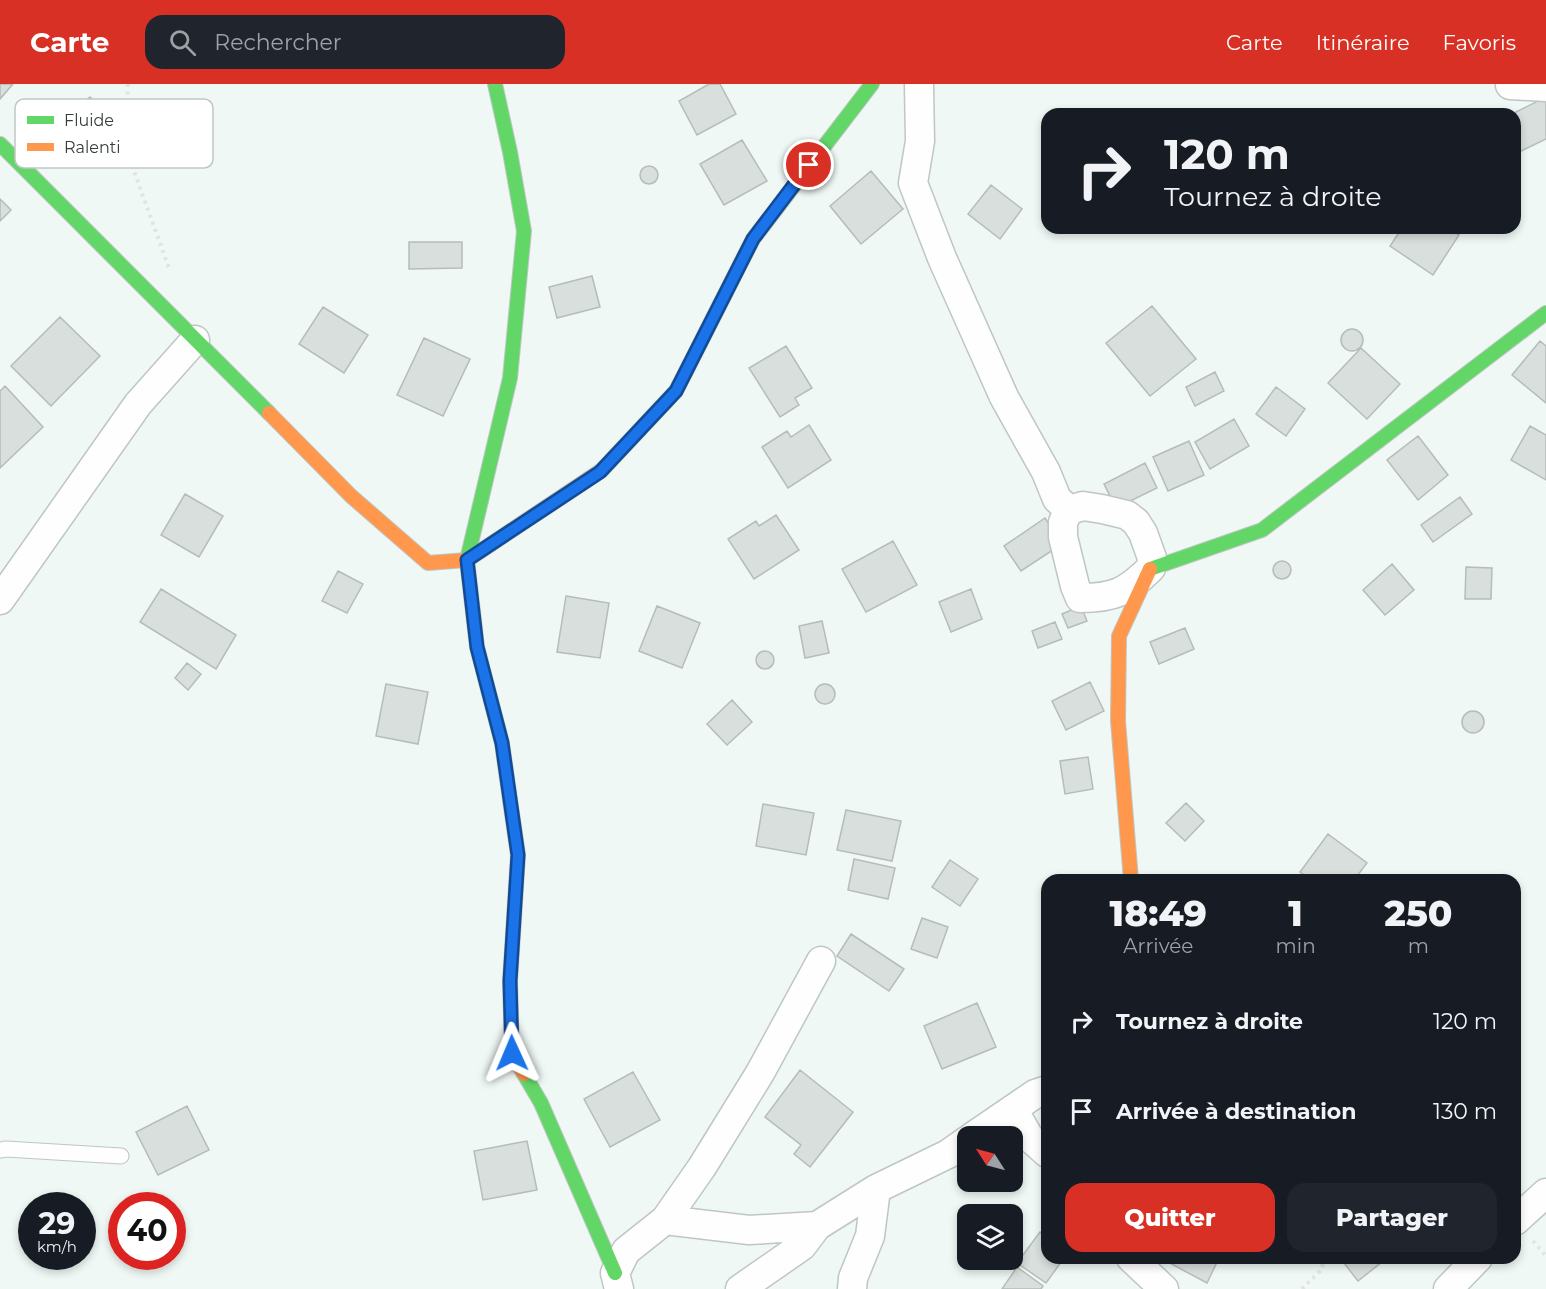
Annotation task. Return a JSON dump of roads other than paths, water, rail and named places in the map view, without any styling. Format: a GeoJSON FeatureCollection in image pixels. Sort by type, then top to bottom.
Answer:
{"type":"FeatureCollection","features":[{"type":"Feature","properties":{"kind":"street"},"geometry":{"type":"LineString","coordinates":[[495,84],[524,231],[510,378],[467,560],[477,647],[502,743],[518,855],[510,981],[512,1053],[541,1103],[617,1281]]}},
{"type":"Feature","properties":{"kind":"street"},"geometry":{"type":"LineString","coordinates":[[24,168],[351,496],[428,563],[467,560],[600,472],[676,391],[753,239],[872,84]]}},
{"type":"Feature","properties":{"kind":"street"},"geometry":{"type":"LineString","coordinates":[[919,84],[920,141],[913,183],[942,258],[1004,397],[1046,472],[1057,499],[1069,510]]}},
{"type":"Feature","properties":{"kind":"street"},"geometry":{"type":"LineString","coordinates":[[1510,85],[1546,87]]}},
{"type":"Feature","properties":{"kind":"street"},"geometry":{"type":"LineString","coordinates":[[0,144],[15,159]]}},
{"type":"Feature","properties":{"kind":"street"},"geometry":{"type":"LineString","coordinates":[[1131,874],[1118,721],[1119,636],[1151,568],[1152,558],[1143,533],[1136,522],[1127,515],[1083,506],[1069,510],[1063,522],[1063,537],[1080,598],[1104,598],[1119,592],[1136,584],[1151,568],[1262,530],[1546,313]]}},
{"type":"Feature","properties":{"kind":"street"},"geometry":{"type":"LineString","coordinates":[[0,600],[138,404],[195,340]]}},
{"type":"Feature","properties":{"kind":"street"},"geometry":{"type":"LineString","coordinates":[[617,1281],[626,1251],[664,1220],[702,1167],[760,1073],[821,961]]}},
{"type":"Feature","properties":{"kind":"street"},"geometry":{"type":"LineString","coordinates":[[988,1126],[1041,1092]]}},
{"type":"Feature","properties":{"kind":"street"},"geometry":{"type":"LineString","coordinates":[[1013,1109],[1029,1137],[1041,1148]]}},
{"type":"Feature","properties":{"kind":"street"},"geometry":{"type":"LineString","coordinates":[[740,1289],[802,1246],[817,1226],[876,1189],[957,1148]]}},
{"type":"Feature","properties":{"kind":"street"},"geometry":{"type":"LineString","coordinates":[[852,1289],[870,1236],[876,1189]]}},
{"type":"Feature","properties":{"kind":"street"},"geometry":{"type":"LineString","coordinates":[[1521,1216],[1546,1193]]}},
{"type":"Feature","properties":{"kind":"street"},"geometry":{"type":"LineString","coordinates":[[664,1220],[749,1230],[817,1226]]}},
{"type":"Feature","properties":{"kind":"street"},"geometry":{"type":"LineString","coordinates":[[1137,1264],[1164,1289]]}},
{"type":"Feature","properties":{"kind":"street"},"geometry":{"type":"LineString","coordinates":[[1448,1289],[1472,1264]]}},
{"type":"Feature","properties":{"kind":"lane"},"geometry":{"type":"LineString","coordinates":[[0,1150],[121,1156]]}}]}
